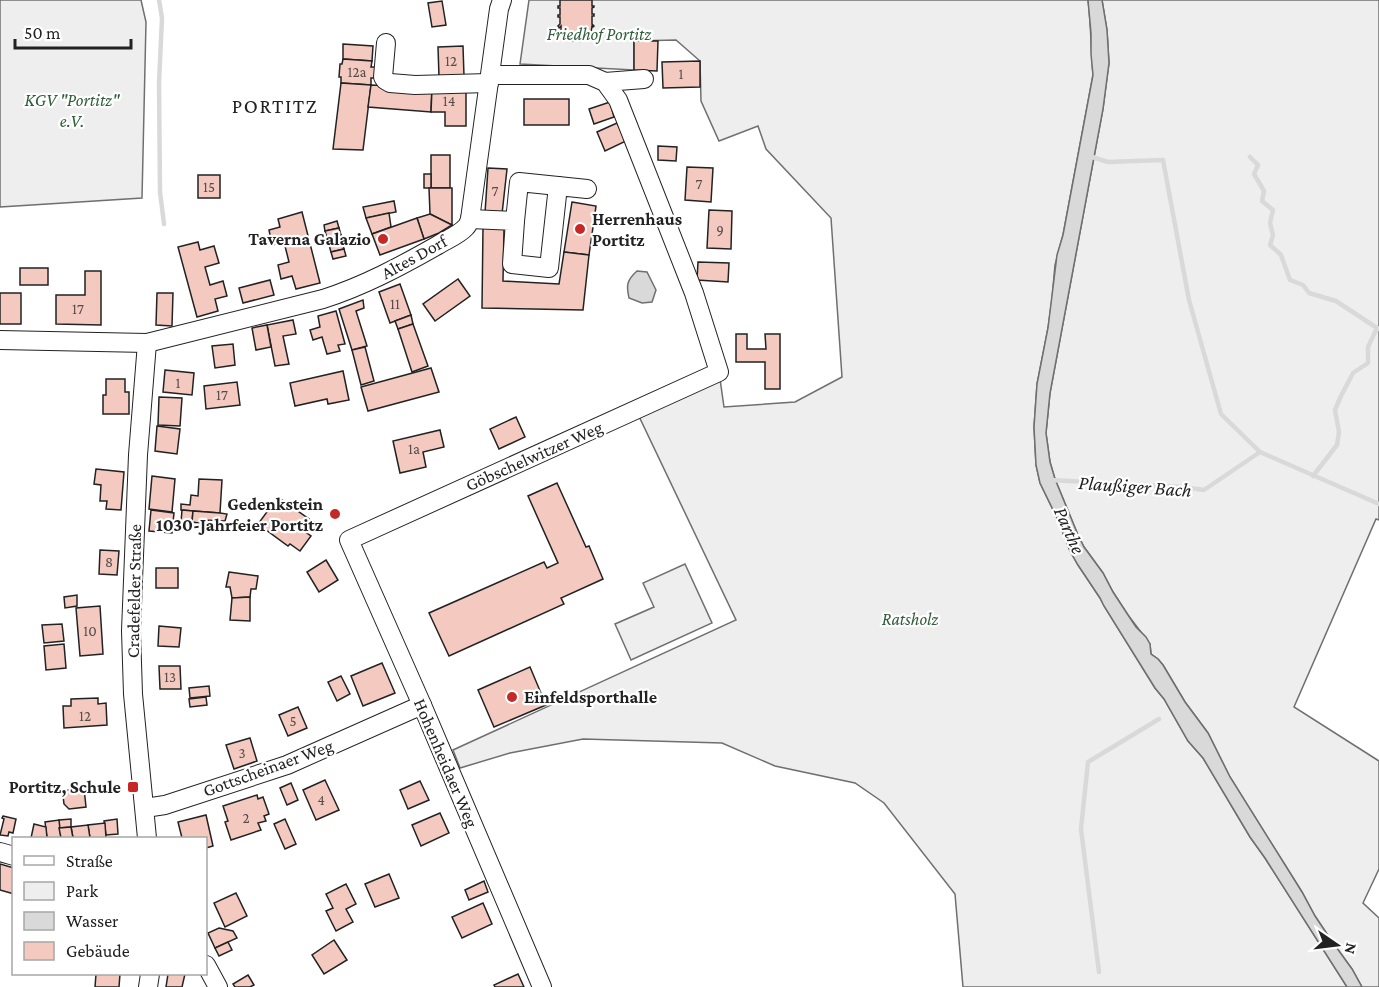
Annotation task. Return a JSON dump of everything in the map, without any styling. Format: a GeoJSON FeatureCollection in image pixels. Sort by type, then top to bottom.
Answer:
{"type":"FeatureCollection","features":[{"type":"Feature","properties":{"kind":"street"},"geometry":{"type":"LineString","coordinates":[[499,3],[470,219],[515,220]]}},
{"type":"Feature","properties":{"kind":"street"},"geometry":{"type":"LineString","coordinates":[[386,44],[383,77],[390,83],[416,85],[589,75],[605,82],[644,79]]}},
{"type":"Feature","properties":{"kind":"street","name":"Göbschelwitzer Weg"},"geometry":{"type":"LineString","coordinates":[[349,540],[718,372],[693,293],[618,100],[605,82]]}},
{"type":"Feature","properties":{"kind":"street"},"geometry":{"type":"LineString","coordinates":[[558,186],[549,268],[512,264],[519,182],[558,186],[587,189]]}},
{"type":"Feature","properties":{"kind":"street","name":"Altes Dorf"},"geometry":{"type":"LineString","coordinates":[[0,340],[147,343],[348,291],[418,256],[459,232],[470,219]]}},
{"type":"Feature","properties":{"kind":"street","name":"Cradefelder Straße"},"geometry":{"type":"LineString","coordinates":[[147,343],[138,456],[131,631],[133,694],[147,837]]}},
{"type":"Feature","properties":{"kind":"street","name":"Hohenheidaer Weg"},"geometry":{"type":"LineString","coordinates":[[349,540],[542,987]]}},
{"type":"Feature","properties":{"kind":"street","name":"Gottscheinaer Weg"},"geometry":{"type":"LineString","coordinates":[[145,808],[165,806],[287,765],[422,705]]}},
{"type":"Feature","properties":{"kind":"street"},"geometry":{"type":"LineString","coordinates":[[207,967],[218,987]]}},
{"type":"Feature","properties":{"kind":"green space","name":"KGV \"Portitz\" e.V."},"geometry":{"type":"Polygon","coordinates":[[[0,0],[141,0],[146,22],[142,198],[0,207],[0,0]]]}},
{"type":"Feature","properties":{"kind":"green space","name":"Ratsholz"},"geometry":{"type":"Polygon","coordinates":[[[529,0],[1088,0],[1093,75],[1063,235],[1055,265],[1048,328],[1037,384],[1034,427],[1036,465],[1040,483],[1078,565],[1164,699],[1188,741],[1203,758],[1250,837],[1347,987],[963,987],[955,894],[884,803],[855,783],[775,766],[722,743],[583,739],[510,753],[460,768],[453,750],[736,620],[636,410],[719,372],[724,407],[795,402],[842,377],[831,218],[766,149],[758,126],[719,141],[701,101],[700,61],[676,40],[634,41],[634,70],[520,64],[529,0]]]}},
{"type":"Feature","properties":{"kind":"green space"},"geometry":{"type":"Polygon","coordinates":[[[1102,0],[1379,0],[1379,520],[1376,519],[1294,707],[1379,761],[1379,869],[1363,903],[1379,918],[1379,987],[1362,987],[1315,916],[1230,777],[1208,733],[1185,702],[1163,665],[1151,654],[1150,644],[1128,615],[1103,573],[1084,547],[1050,462],[1046,433],[1050,393],[1103,109],[1109,63],[1102,0]]]}},
{"type":"Feature","properties":{"kind":"green space"},"geometry":{"type":"Polygon","coordinates":[[[685,564],[712,623],[631,660],[615,624],[654,607],[643,583],[685,564]]]}},
{"type":"Feature","properties":{"kind":"water","name":"Parthe"},"geometry":{"type":"Polygon","coordinates":[[[1088,0],[1102,0],[1109,63],[1103,109],[1050,393],[1046,433],[1050,462],[1084,547],[1136,627],[1146,637],[1150,644],[1151,654],[1163,665],[1185,702],[1208,733],[1230,777],[1315,916],[1362,987],[1347,987],[1250,837],[1203,758],[1188,741],[1164,699],[1078,565],[1040,483],[1036,465],[1034,427],[1037,384],[1048,328],[1057,255],[1063,235],[1093,75],[1088,0]]]}},
{"type":"Feature","properties":{"kind":"water"},"geometry":{"type":"Polygon","coordinates":[[[637,271],[647,272],[656,290],[652,302],[642,303],[629,298],[628,283],[637,271]]]}},
{"type":"Feature","properties":{"kind":"building"},"geometry":{"type":"Polygon","coordinates":[[[560,0],[592,0],[594,16],[592,16],[592,24],[594,26],[592,26],[591,33],[585,34],[580,41],[579,39],[571,40],[568,34],[561,34],[561,26],[559,28],[558,26],[560,24],[558,6],[560,6],[560,0]]]}},
{"type":"Feature","properties":{"kind":"building"},"geometry":{"type":"Polygon","coordinates":[[[442,1],[446,25],[432,27],[428,3],[442,1]]]}},
{"type":"Feature","properties":{"kind":"building"},"geometry":{"type":"Polygon","coordinates":[[[634,41],[658,41],[657,71],[634,70],[634,41]]]}},
{"type":"Feature","properties":{"kind":"building"},"geometry":{"type":"Polygon","coordinates":[[[343,44],[373,46],[372,61],[343,59],[343,44]]]}},
{"type":"Feature","properties":{"kind":"building"},"geometry":{"type":"Polygon","coordinates":[[[463,46],[464,76],[439,77],[438,47],[463,46]]]}},
{"type":"Feature","properties":{"kind":"building"},"geometry":{"type":"Polygon","coordinates":[[[343,59],[372,61],[371,67],[375,67],[375,78],[371,78],[371,85],[341,83],[340,64],[343,59]]]}},
{"type":"Feature","properties":{"kind":"building"},"geometry":{"type":"Polygon","coordinates":[[[700,61],[700,87],[663,88],[662,62],[700,61]]]}},
{"type":"Feature","properties":{"kind":"building"},"geometry":{"type":"Polygon","coordinates":[[[341,83],[371,85],[363,150],[333,149],[341,83]]]}},
{"type":"Feature","properties":{"kind":"building"},"geometry":{"type":"Polygon","coordinates":[[[371,85],[432,88],[431,112],[368,107],[371,85]]]}},
{"type":"Feature","properties":{"kind":"building"},"geometry":{"type":"Polygon","coordinates":[[[432,88],[466,91],[466,126],[445,126],[445,112],[431,112],[432,88]]]}},
{"type":"Feature","properties":{"kind":"building"},"geometry":{"type":"Polygon","coordinates":[[[524,99],[569,99],[569,125],[524,125],[524,99]]]}},
{"type":"Feature","properties":{"kind":"building"},"geometry":{"type":"Polygon","coordinates":[[[610,102],[614,117],[594,124],[589,109],[610,102]]]}},
{"type":"Feature","properties":{"kind":"building"},"geometry":{"type":"Polygon","coordinates":[[[617,123],[626,141],[605,151],[597,132],[617,123]]]}},
{"type":"Feature","properties":{"kind":"building"},"geometry":{"type":"Polygon","coordinates":[[[658,146],[677,147],[676,161],[658,160],[658,146]]]}},
{"type":"Feature","properties":{"kind":"building"},"geometry":{"type":"Polygon","coordinates":[[[431,155],[450,155],[450,188],[431,188],[431,155]]]}},
{"type":"Feature","properties":{"kind":"building"},"geometry":{"type":"Polygon","coordinates":[[[687,167],[713,168],[711,202],[685,200],[687,167]]]}},
{"type":"Feature","properties":{"kind":"building"},"geometry":{"type":"Polygon","coordinates":[[[488,168],[507,169],[502,214],[485,213],[488,168]]]}},
{"type":"Feature","properties":{"kind":"building"},"geometry":{"type":"Polygon","coordinates":[[[424,174],[431,174],[431,188],[424,188],[424,174]]]}},
{"type":"Feature","properties":{"kind":"building"},"geometry":{"type":"Polygon","coordinates":[[[198,175],[220,175],[220,198],[198,198],[198,175]]]}},
{"type":"Feature","properties":{"kind":"building"},"geometry":{"type":"Polygon","coordinates":[[[429,188],[452,188],[452,225],[430,214],[429,188]]]}},
{"type":"Feature","properties":{"kind":"building"},"geometry":{"type":"Polygon","coordinates":[[[394,201],[396,212],[366,218],[363,207],[394,201]]]}},
{"type":"Feature","properties":{"kind":"building","name":"Herrenhaus Portitz"},"geometry":{"type":"Polygon","coordinates":[[[572,202],[596,206],[589,255],[564,252],[572,202]]]}},
{"type":"Feature","properties":{"kind":"building"},"geometry":{"type":"Polygon","coordinates":[[[709,210],[732,211],[731,249],[707,248],[709,210]]]}},
{"type":"Feature","properties":{"kind":"building"},"geometry":{"type":"Polygon","coordinates":[[[302,212],[320,283],[296,289],[292,276],[281,279],[278,265],[289,262],[284,242],[272,245],[269,230],[280,227],[278,219],[302,212]]]}},
{"type":"Feature","properties":{"kind":"building"},"geometry":{"type":"Polygon","coordinates":[[[389,213],[391,227],[372,234],[366,218],[389,213]]]}},
{"type":"Feature","properties":{"kind":"building"},"geometry":{"type":"Polygon","coordinates":[[[430,214],[452,225],[424,239],[417,218],[430,214]]]}},
{"type":"Feature","properties":{"kind":"building"},"geometry":{"type":"Polygon","coordinates":[[[417,218],[424,239],[380,255],[372,234],[417,218]]]}},
{"type":"Feature","properties":{"kind":"building"},"geometry":{"type":"Polygon","coordinates":[[[337,221],[339,228],[325,231],[324,225],[337,221]]]}},
{"type":"Feature","properties":{"kind":"building"},"geometry":{"type":"Polygon","coordinates":[[[483,227],[504,229],[503,281],[559,284],[564,252],[589,255],[583,310],[482,308],[483,227]]]}},
{"type":"Feature","properties":{"kind":"building"},"geometry":{"type":"Polygon","coordinates":[[[339,228],[341,235],[327,238],[325,231],[339,228]]]}},
{"type":"Feature","properties":{"kind":"building"},"geometry":{"type":"Polygon","coordinates":[[[341,235],[342,242],[329,245],[327,238],[341,235]]]}},
{"type":"Feature","properties":{"kind":"building"},"geometry":{"type":"Polygon","coordinates":[[[198,242],[200,250],[214,246],[219,263],[205,267],[210,285],[223,281],[227,296],[215,299],[218,311],[197,317],[178,247],[198,242]]]}},
{"type":"Feature","properties":{"kind":"building"},"geometry":{"type":"Polygon","coordinates":[[[342,242],[344,249],[331,252],[329,245],[342,242]]]}},
{"type":"Feature","properties":{"kind":"building"},"geometry":{"type":"Polygon","coordinates":[[[344,249],[346,256],[333,259],[331,252],[344,249]]]}},
{"type":"Feature","properties":{"kind":"building"},"geometry":{"type":"Polygon","coordinates":[[[698,262],[729,263],[728,282],[697,280],[698,262]]]}},
{"type":"Feature","properties":{"kind":"building"},"geometry":{"type":"Polygon","coordinates":[[[20,268],[48,268],[48,285],[20,285],[20,268]]]}},
{"type":"Feature","properties":{"kind":"building"},"geometry":{"type":"Polygon","coordinates":[[[85,271],[101,271],[101,325],[56,324],[56,295],[85,295],[85,271]]]}},
{"type":"Feature","properties":{"kind":"building"},"geometry":{"type":"Polygon","coordinates":[[[458,279],[470,296],[435,321],[423,304],[458,279]]]}},
{"type":"Feature","properties":{"kind":"building"},"geometry":{"type":"Polygon","coordinates":[[[270,280],[274,295],[243,303],[239,288],[270,280]]]}},
{"type":"Feature","properties":{"kind":"building"},"geometry":{"type":"Polygon","coordinates":[[[400,284],[411,315],[390,323],[379,292],[400,284]]]}},
{"type":"Feature","properties":{"kind":"building"},"geometry":{"type":"Polygon","coordinates":[[[0,293],[21,293],[21,324],[0,324],[0,293]]]}},
{"type":"Feature","properties":{"kind":"building"},"geometry":{"type":"Polygon","coordinates":[[[157,293],[173,293],[172,326],[156,325],[157,293]]]}},
{"type":"Feature","properties":{"kind":"building"},"geometry":{"type":"Polygon","coordinates":[[[363,300],[364,308],[356,311],[367,346],[352,350],[339,309],[363,300]]]}},
{"type":"Feature","properties":{"kind":"building"},"geometry":{"type":"Polygon","coordinates":[[[336,311],[345,344],[338,345],[340,351],[327,354],[322,337],[313,340],[310,330],[320,327],[318,316],[336,311]]]}},
{"type":"Feature","properties":{"kind":"building"},"geometry":{"type":"Polygon","coordinates":[[[411,315],[413,324],[398,329],[395,321],[411,315]]]}},
{"type":"Feature","properties":{"kind":"building"},"geometry":{"type":"Polygon","coordinates":[[[293,320],[296,334],[283,336],[289,364],[275,366],[267,325],[293,320]]]}},
{"type":"Feature","properties":{"kind":"building"},"geometry":{"type":"Polygon","coordinates":[[[413,324],[428,366],[412,372],[398,329],[413,324]]]}},
{"type":"Feature","properties":{"kind":"building"},"geometry":{"type":"Polygon","coordinates":[[[267,325],[271,347],[256,350],[252,328],[267,325]]]}},
{"type":"Feature","properties":{"kind":"building"},"geometry":{"type":"Polygon","coordinates":[[[736,334],[747,334],[747,349],[766,349],[765,334],[780,334],[780,389],[765,389],[765,362],[736,362],[736,334]]]}},
{"type":"Feature","properties":{"kind":"building"},"geometry":{"type":"Polygon","coordinates":[[[233,344],[235,365],[215,368],[212,346],[233,344]]]}},
{"type":"Feature","properties":{"kind":"building"},"geometry":{"type":"Polygon","coordinates":[[[365,347],[374,381],[361,385],[352,350],[365,347]]]}},
{"type":"Feature","properties":{"kind":"building"},"geometry":{"type":"Polygon","coordinates":[[[431,368],[439,392],[368,411],[361,387],[431,368]]]}},
{"type":"Feature","properties":{"kind":"building"},"geometry":{"type":"Polygon","coordinates":[[[165,370],[194,373],[192,395],[163,392],[165,370]]]}},
{"type":"Feature","properties":{"kind":"building"},"geometry":{"type":"Polygon","coordinates":[[[343,371],[349,400],[328,404],[327,399],[295,406],[290,383],[343,371]]]}},
{"type":"Feature","properties":{"kind":"building"},"geometry":{"type":"Polygon","coordinates":[[[106,379],[125,379],[125,392],[129,392],[129,414],[103,414],[106,379]]]}},
{"type":"Feature","properties":{"kind":"building"},"geometry":{"type":"Polygon","coordinates":[[[237,382],[240,405],[206,409],[204,386],[237,382]]]}},
{"type":"Feature","properties":{"kind":"building"},"geometry":{"type":"Polygon","coordinates":[[[159,397],[182,398],[180,426],[158,425],[159,397]]]}},
{"type":"Feature","properties":{"kind":"building"},"geometry":{"type":"Polygon","coordinates":[[[516,417],[525,437],[499,449],[490,429],[516,417]]]}},
{"type":"Feature","properties":{"kind":"building"},"geometry":{"type":"Polygon","coordinates":[[[157,426],[180,429],[177,454],[155,451],[157,426]]]}},
{"type":"Feature","properties":{"kind":"building"},"geometry":{"type":"Polygon","coordinates":[[[440,430],[444,447],[423,452],[426,467],[400,473],[393,441],[440,430]]]}},
{"type":"Feature","properties":{"kind":"building"},"geometry":{"type":"Polygon","coordinates":[[[96,469],[124,472],[121,510],[106,509],[107,501],[100,501],[101,485],[94,484],[96,469]]]}},
{"type":"Feature","properties":{"kind":"building"},"geometry":{"type":"Polygon","coordinates":[[[152,476],[175,479],[172,512],[149,509],[152,476]]]}},
{"type":"Feature","properties":{"kind":"building"},"geometry":{"type":"Polygon","coordinates":[[[199,479],[222,480],[220,513],[181,510],[181,504],[190,505],[191,495],[198,496],[199,479]]]}},
{"type":"Feature","properties":{"kind":"building"},"geometry":{"type":"Polygon","coordinates":[[[557,483],[603,579],[561,598],[564,604],[449,656],[429,613],[544,562],[547,568],[558,563],[528,496],[557,483]]]}},
{"type":"Feature","properties":{"kind":"building"},"geometry":{"type":"Polygon","coordinates":[[[278,497],[309,519],[301,529],[311,536],[300,551],[290,544],[288,546],[258,524],[278,497]]]}},
{"type":"Feature","properties":{"kind":"building"},"geometry":{"type":"Polygon","coordinates":[[[151,510],[174,513],[172,533],[149,531],[151,510]]]}},
{"type":"Feature","properties":{"kind":"building"},"geometry":{"type":"Polygon","coordinates":[[[182,510],[193,511],[192,522],[181,522],[182,510]]]}},
{"type":"Feature","properties":{"kind":"building"},"geometry":{"type":"Polygon","coordinates":[[[193,511],[227,514],[225,521],[203,520],[199,523],[192,522],[193,511]]]}},
{"type":"Feature","properties":{"kind":"building"},"geometry":{"type":"Polygon","coordinates":[[[100,550],[119,551],[117,575],[99,574],[100,550]]]}},
{"type":"Feature","properties":{"kind":"building"},"geometry":{"type":"Polygon","coordinates":[[[326,560],[338,580],[319,592],[307,572],[326,560]]]}},
{"type":"Feature","properties":{"kind":"building"},"geometry":{"type":"Polygon","coordinates":[[[156,568],[178,568],[178,588],[156,588],[156,568]]]}},
{"type":"Feature","properties":{"kind":"building"},"geometry":{"type":"Polygon","coordinates":[[[229,572],[258,576],[256,589],[251,589],[250,597],[232,598],[230,587],[226,587],[229,572]]]}},
{"type":"Feature","properties":{"kind":"building"},"geometry":{"type":"Polygon","coordinates":[[[77,595],[77,606],[65,608],[64,597],[77,595]]]}},
{"type":"Feature","properties":{"kind":"building"},"geometry":{"type":"Polygon","coordinates":[[[250,597],[250,621],[230,620],[232,598],[250,597]]]}},
{"type":"Feature","properties":{"kind":"building"},"geometry":{"type":"Polygon","coordinates":[[[100,606],[103,654],[80,656],[76,608],[100,606]]]}},
{"type":"Feature","properties":{"kind":"building"},"geometry":{"type":"Polygon","coordinates":[[[62,624],[64,641],[44,643],[42,625],[62,624]]]}},
{"type":"Feature","properties":{"kind":"building"},"geometry":{"type":"Polygon","coordinates":[[[159,626],[181,628],[179,647],[158,646],[159,626]]]}},
{"type":"Feature","properties":{"kind":"building"},"geometry":{"type":"Polygon","coordinates":[[[64,644],[66,668],[46,670],[44,646],[64,644]]]}},
{"type":"Feature","properties":{"kind":"building"},"geometry":{"type":"Polygon","coordinates":[[[382,663],[395,693],[363,706],[351,676],[382,663]]]}},
{"type":"Feature","properties":{"kind":"building"},"geometry":{"type":"Polygon","coordinates":[[[159,666],[180,666],[181,689],[160,689],[159,666]]]}},
{"type":"Feature","properties":{"kind":"building","name":"Einfeldsporthalle"},"geometry":{"type":"Polygon","coordinates":[[[530,667],[546,705],[494,727],[478,690],[530,667]]]}},
{"type":"Feature","properties":{"kind":"building"},"geometry":{"type":"Polygon","coordinates":[[[341,676],[350,694],[337,701],[328,682],[341,676]]]}},
{"type":"Feature","properties":{"kind":"building"},"geometry":{"type":"Polygon","coordinates":[[[209,686],[210,696],[190,698],[189,688],[209,686]]]}},
{"type":"Feature","properties":{"kind":"building"},"geometry":{"type":"Polygon","coordinates":[[[206,697],[207,705],[190,707],[189,699],[206,697]]]}},
{"type":"Feature","properties":{"kind":"building"},"geometry":{"type":"Polygon","coordinates":[[[98,698],[98,704],[106,703],[107,725],[64,728],[63,706],[71,706],[71,699],[98,698]]]}},
{"type":"Feature","properties":{"kind":"building"},"geometry":{"type":"Polygon","coordinates":[[[298,707],[307,728],[288,736],[279,715],[298,707]]]}},
{"type":"Feature","properties":{"kind":"building"},"geometry":{"type":"Polygon","coordinates":[[[250,738],[257,761],[234,769],[226,745],[250,738]]]}},
{"type":"Feature","properties":{"kind":"building"},"geometry":{"type":"Polygon","coordinates":[[[325,780],[339,810],[316,820],[303,790],[325,780]]]}},
{"type":"Feature","properties":{"kind":"building"},"geometry":{"type":"Polygon","coordinates":[[[420,781],[429,800],[408,809],[400,790],[420,781]]]}},
{"type":"Feature","properties":{"kind":"building"},"geometry":{"type":"Polygon","coordinates":[[[291,783],[298,800],[287,805],[280,788],[291,783]]]}},
{"type":"Feature","properties":{"kind":"building"},"geometry":{"type":"Polygon","coordinates":[[[84,788],[86,807],[69,809],[64,804],[63,796],[68,790],[84,788]]]}},
{"type":"Feature","properties":{"kind":"building"},"geometry":{"type":"Polygon","coordinates":[[[257,795],[258,799],[263,797],[269,814],[264,816],[266,821],[258,823],[261,830],[231,840],[223,806],[257,795]]]}},
{"type":"Feature","properties":{"kind":"building"},"geometry":{"type":"Polygon","coordinates":[[[440,813],[449,833],[421,846],[412,825],[440,813]]]}},
{"type":"Feature","properties":{"kind":"building"},"geometry":{"type":"Polygon","coordinates":[[[206,815],[213,846],[207,848],[207,837],[182,837],[178,822],[206,815]]]}},
{"type":"Feature","properties":{"kind":"building"},"geometry":{"type":"Polygon","coordinates":[[[3,816],[16,819],[13,833],[9,832],[8,836],[0,835],[3,816]]]}},
{"type":"Feature","properties":{"kind":"building"},"geometry":{"type":"Polygon","coordinates":[[[71,819],[71,827],[59,828],[59,820],[71,819]]]}},
{"type":"Feature","properties":{"kind":"building"},"geometry":{"type":"Polygon","coordinates":[[[117,819],[118,834],[106,835],[104,821],[117,819]]]}},
{"type":"Feature","properties":{"kind":"building"},"geometry":{"type":"Polygon","coordinates":[[[285,819],[296,844],[285,849],[274,824],[285,819]]]}},
{"type":"Feature","properties":{"kind":"building"},"geometry":{"type":"Polygon","coordinates":[[[59,820],[61,837],[47,837],[45,822],[59,820]]]}},
{"type":"Feature","properties":{"kind":"building"},"geometry":{"type":"Polygon","coordinates":[[[105,823],[106,837],[90,837],[88,825],[105,823]]]}},
{"type":"Feature","properties":{"kind":"building"},"geometry":{"type":"Polygon","coordinates":[[[34,824],[46,827],[47,837],[31,837],[34,824]]]}},
{"type":"Feature","properties":{"kind":"building"},"geometry":{"type":"Polygon","coordinates":[[[88,825],[90,837],[73,837],[71,827],[88,825]]]}},
{"type":"Feature","properties":{"kind":"building"},"geometry":{"type":"Polygon","coordinates":[[[71,827],[73,837],[61,837],[59,828],[71,827]]]}},
{"type":"Feature","properties":{"kind":"building"},"geometry":{"type":"Polygon","coordinates":[[[0,864],[12,867],[12,893],[0,890],[0,864]]]}},
{"type":"Feature","properties":{"kind":"building"},"geometry":{"type":"Polygon","coordinates":[[[389,874],[399,898],[375,907],[365,884],[389,874]]]}},
{"type":"Feature","properties":{"kind":"building"},"geometry":{"type":"Polygon","coordinates":[[[484,881],[488,892],[469,900],[465,890],[484,881]]]}},
{"type":"Feature","properties":{"kind":"building"},"geometry":{"type":"Polygon","coordinates":[[[346,884],[356,904],[346,909],[353,922],[336,931],[326,911],[333,908],[326,894],[346,884]]]}},
{"type":"Feature","properties":{"kind":"building"},"geometry":{"type":"Polygon","coordinates":[[[236,893],[247,916],[225,927],[214,903],[236,893]]]}},
{"type":"Feature","properties":{"kind":"building"},"geometry":{"type":"Polygon","coordinates":[[[483,903],[492,924],[462,938],[452,917],[483,903]]]}},
{"type":"Feature","properties":{"kind":"building"},"geometry":{"type":"Polygon","coordinates":[[[219,928],[233,931],[237,938],[215,948],[208,933],[219,928]]]}},
{"type":"Feature","properties":{"kind":"building"},"geometry":{"type":"Polygon","coordinates":[[[334,940],[347,960],[324,974],[312,955],[334,940]]]}},
{"type":"Feature","properties":{"kind":"building"},"geometry":{"type":"Polygon","coordinates":[[[228,942],[232,950],[219,956],[215,948],[228,942]]]}},
{"type":"Feature","properties":{"kind":"building"},"geometry":{"type":"Polygon","coordinates":[[[518,974],[524,987],[495,987],[494,985],[518,974]]]}},
{"type":"Feature","properties":{"kind":"building"},"geometry":{"type":"Polygon","coordinates":[[[96,975],[120,975],[119,987],[95,987],[96,975]]]}},
{"type":"Feature","properties":{"kind":"building"},"geometry":{"type":"Polygon","coordinates":[[[168,975],[185,975],[182,987],[166,987],[168,975]]]}},
{"type":"Feature","properties":{"kind":"building"},"geometry":{"type":"Polygon","coordinates":[[[248,975],[254,985],[235,987],[233,984],[248,975]]]}},
{"type":"Feature","properties":{"kind":"waterway"},"geometry":{"type":"LineString","coordinates":[[159,0],[162,18],[159,83],[160,192],[164,224]]}},
{"type":"Feature","properties":{"kind":"waterway"},"geometry":{"type":"LineString","coordinates":[[1089,156],[1108,162],[1163,160],[1189,300],[1221,414],[1260,452]]}},
{"type":"Feature","properties":{"kind":"waterway"},"geometry":{"type":"LineString","coordinates":[[1250,157],[1258,165],[1254,174],[1264,191],[1262,201],[1273,210],[1270,223],[1273,235],[1270,245],[1281,255],[1290,280],[1303,285],[1309,293],[1336,301],[1377,328]]}},
{"type":"Feature","properties":{"kind":"waterway"},"geometry":{"type":"LineString","coordinates":[[1313,476],[1337,445],[1339,432],[1335,410],[1353,373],[1368,363],[1368,347],[1377,328],[1379,329]]}},
{"type":"Feature","properties":{"kind":"waterway","name":"Plaußiger Bach"},"geometry":{"type":"LineString","coordinates":[[1050,480],[1204,490],[1260,452],[1379,504]]}},
{"type":"Feature","properties":{"kind":"waterway"},"geometry":{"type":"LineString","coordinates":[[1099,972],[1081,829],[1088,762],[1159,719]]}},
{"type":"Feature","properties":{"kind":"place","name":"Herrenhaus Portitz"},"geometry":{"type":"Point","coordinates":[580,229]}},
{"type":"Feature","properties":{"kind":"place","name":"Taverna Galazio"},"geometry":{"type":"Point","coordinates":[383,239]}},
{"type":"Feature","properties":{"kind":"place","name":"Gedenkstein 1030-Jahrfeier Portitz"},"geometry":{"type":"Point","coordinates":[335,514]}},
{"type":"Feature","properties":{"kind":"place","name":"Einfeldsporthalle"},"geometry":{"type":"Point","coordinates":[512,697]}},
{"type":"Feature","properties":{"kind":"place","name":"Portitz, Schule"},"geometry":{"type":"Point","coordinates":[133,787]}},
{"type":"Feature","properties":{"kind":"district","name":"PORTITZ"},"geometry":{"type":"Point","coordinates":[275,106]}},
{"type":"Feature","properties":{"kind":"park label","name":"Friedhof Portitz"},"geometry":{"type":"Point","coordinates":[599,34]}}]}
